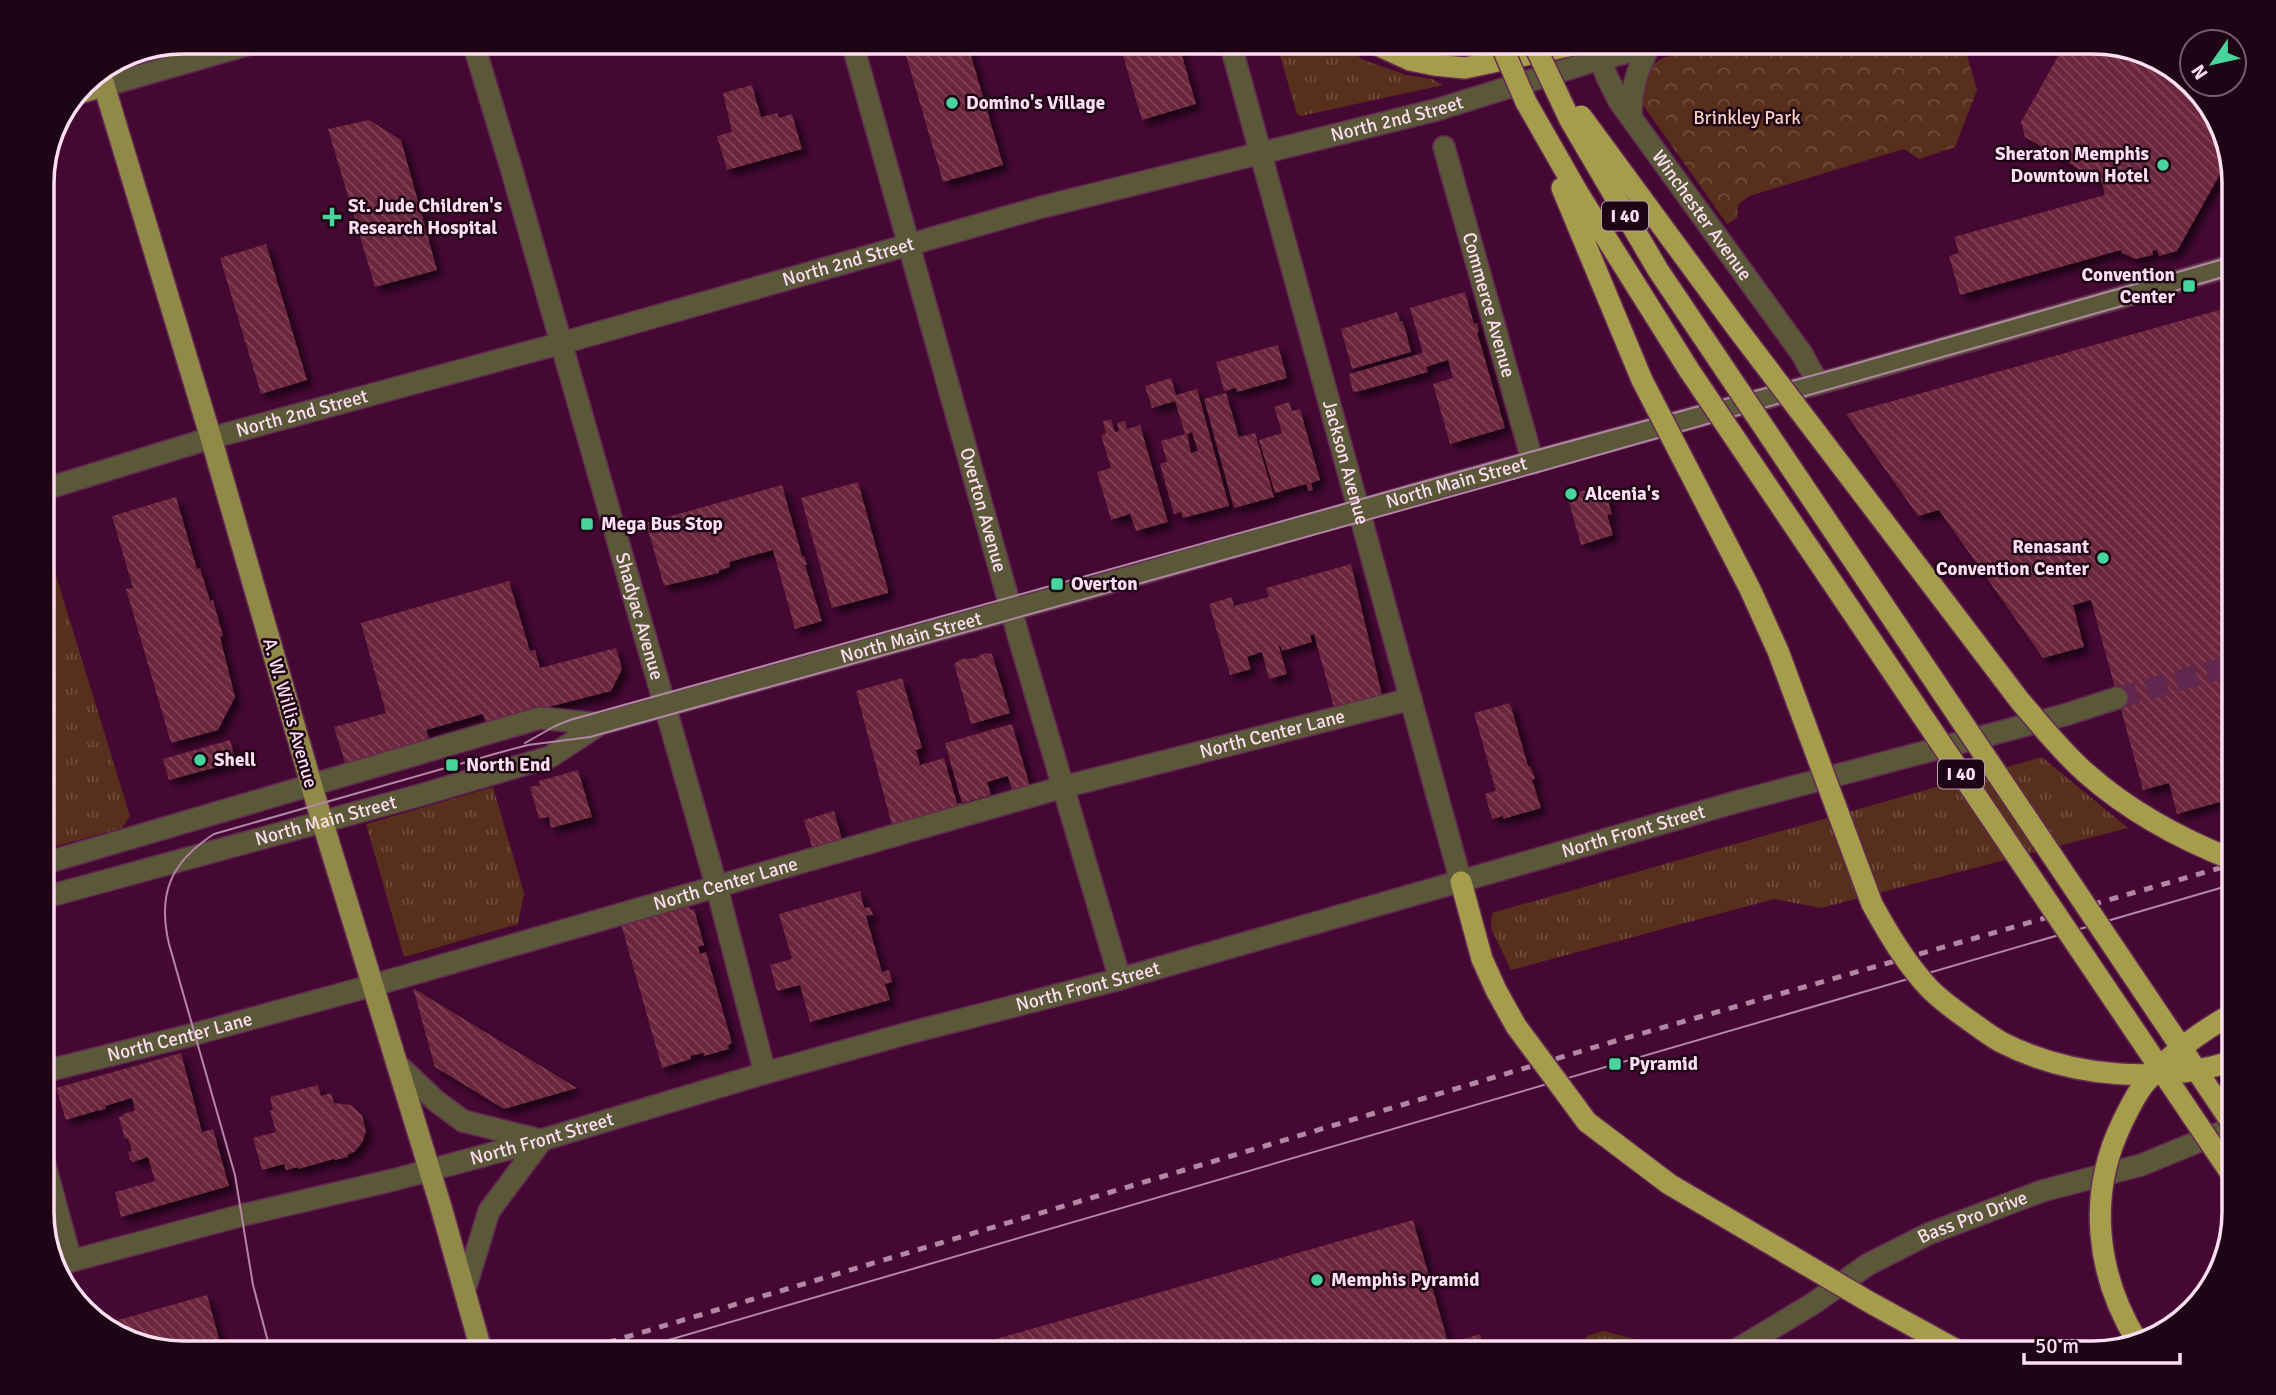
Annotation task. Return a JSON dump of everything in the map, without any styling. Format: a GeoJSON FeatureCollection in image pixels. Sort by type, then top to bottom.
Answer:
{"type":"FeatureCollection","features":[{"type":"Feature","properties":{"kind":"highway"},"geometry":{"type":"LineString","coordinates":[[1397,54],[1434,65],[1465,68],[1555,54]]}},
{"type":"Feature","properties":{"kind":"highway","name":"I 40"},"geometry":{"type":"LineString","coordinates":[[1505,54],[1526,102],[1578,193],[1689,370],[2222,1160]]}},
{"type":"Feature","properties":{"kind":"highway","name":"I 40"},"geometry":{"type":"LineString","coordinates":[[1538,54],[1570,120],[1672,292],[2222,1109]]}},
{"type":"Feature","properties":{"kind":"highway"},"geometry":{"type":"LineString","coordinates":[[1543,65],[1736,327],[2020,701],[2086,773],[2139,813],[2222,855]]}},
{"type":"Feature","properties":{"kind":"highway"},"geometry":{"type":"LineString","coordinates":[[1526,102],[1642,380],[1739,566],[1778,650],[1872,904],[1911,967],[1930,989],[1957,1012],[1998,1041],[2029,1055],[2114,1074],[2170,1075],[2222,1064]]}},
{"type":"Feature","properties":{"kind":"highway"},"geometry":{"type":"LineString","coordinates":[[1461,882],[1482,959],[1496,990],[1516,1026],[1587,1122],[1669,1184],[1940,1341]]}},
{"type":"Feature","properties":{"kind":"highway"},"geometry":{"type":"LineString","coordinates":[[2133,1334],[2115,1300],[2106,1273],[2100,1223],[2101,1194],[2106,1168],[2116,1136],[2145,1083],[2177,1051],[2222,1020]]}},
{"type":"Feature","properties":{"kind":"main road","name":"A. W. Willis Avenue"},"geometry":{"type":"LineString","coordinates":[[103,82],[479,1341]]}},
{"type":"Feature","properties":{"kind":"street"},"geometry":{"type":"LineString","coordinates":[[109,77],[207,54]]}},
{"type":"Feature","properties":{"kind":"street","name":"Shadyac Avenue"},"geometry":{"type":"LineString","coordinates":[[477,54],[717,888],[765,1073]]}},
{"type":"Feature","properties":{"kind":"street","name":"Overton Avenue"},"geometry":{"type":"LineString","coordinates":[[855,54],[1011,608],[1121,979]]}},
{"type":"Feature","properties":{"kind":"street","name":"Jackson Avenue"},"geometry":{"type":"LineString","coordinates":[[1233,54],[1461,882]]}},
{"type":"Feature","properties":{"kind":"street","name":"North 2nd Street"},"geometry":{"type":"LineString","coordinates":[[55,486],[211,438],[562,343],[1105,190],[1436,110],[1579,54]]}},
{"type":"Feature","properties":{"kind":"street","name":"Winchester Avenue"},"geometry":{"type":"LineString","coordinates":[[1597,54],[1619,101],[1631,114],[1802,354],[1818,383]]}},
{"type":"Feature","properties":{"kind":"street"},"geometry":{"type":"LineString","coordinates":[[1631,114],[1634,78],[1647,54]]}},
{"type":"Feature","properties":{"kind":"street","name":"Commerce Avenue"},"geometry":{"type":"LineString","coordinates":[[1444,147],[1532,463]]}},
{"type":"Feature","properties":{"kind":"street","name":"North Main Street"},"geometry":{"type":"LineString","coordinates":[[55,894],[550,757],[600,723],[1136,575],[2221,269]]}},
{"type":"Feature","properties":{"kind":"street","name":"North Front Street"},"geometry":{"type":"LineString","coordinates":[[65,1262],[542,1140],[765,1073],[1121,979],[1736,802],[2068,714],[2118,698]]}},
{"type":"Feature","properties":{"kind":"street","name":"North Center Lane"},"geometry":{"type":"LineString","coordinates":[[55,1069],[374,985],[1063,788],[1411,699]]}},
{"type":"Feature","properties":{"kind":"street","name":"North Main Street"},"geometry":{"type":"LineString","coordinates":[[55,860],[540,718],[600,723]]}},
{"type":"Feature","properties":{"kind":"street"},"geometry":{"type":"LineString","coordinates":[[397,1064],[436,1101],[463,1121],[542,1140],[489,1211],[465,1289]]}},
{"type":"Feature","properties":{"kind":"street","name":"Bass Pro Drive"},"geometry":{"type":"LineString","coordinates":[[1751,1341],[1814,1303],[1867,1265],[1928,1234],[2042,1191],[2141,1165],[2222,1132]]}},
{"type":"Feature","properties":{"kind":"street"},"geometry":{"type":"LineString","coordinates":[[55,1222],[61,1253]]}},
{"type":"Feature","properties":{"kind":"green space"},"geometry":{"type":"Polygon","coordinates":[[[1280,54],[1355,54],[1406,75],[1432,79],[1443,85],[1301,116],[1297,114],[1280,54]]]}},
{"type":"Feature","properties":{"kind":"green space","name":"Brinkley Park"},"geometry":{"type":"Polygon","coordinates":[[[1677,54],[1966,54],[1977,90],[1955,147],[1919,159],[1904,149],[1749,196],[1738,205],[1737,218],[1727,224],[1643,105],[1639,93],[1651,65],[1677,54]]]}},
{"type":"Feature","properties":{"kind":"green space"},"geometry":{"type":"Polygon","coordinates":[[[55,572],[130,816],[122,828],[55,846],[55,572]]]}},
{"type":"Feature","properties":{"kind":"green space"},"geometry":{"type":"Polygon","coordinates":[[[2042,757],[2128,828],[1821,908],[1774,899],[1511,970],[1491,928],[1492,913],[2042,757]]]}},
{"type":"Feature","properties":{"kind":"green space"},"geometry":{"type":"Polygon","coordinates":[[[493,787],[524,893],[518,924],[404,957],[366,824],[493,787]]]}},
{"type":"Feature","properties":{"kind":"green space"},"geometry":{"type":"Polygon","coordinates":[[[1604,1331],[1641,1341],[1582,1341],[1604,1331]]]}},
{"type":"Feature","properties":{"kind":"building","name":"Domino's Village"},"geometry":{"type":"Polygon","coordinates":[[[906,54],[971,54],[1003,165],[943,182],[906,54]]]}},
{"type":"Feature","properties":{"kind":"building","name":"Domino's Village"},"geometry":{"type":"Polygon","coordinates":[[[1123,54],[1181,54],[1196,104],[1142,120],[1123,54]]]}},
{"type":"Feature","properties":{"kind":"building","name":"Sheraton Memphis Downtown Hotel"},"geometry":{"type":"Polygon","coordinates":[[[2059,54],[2110,55],[2157,71],[2178,86],[2178,98],[2190,98],[2200,111],[2215,142],[2221,173],[2177,251],[2159,256],[2157,250],[2152,251],[2153,255],[2135,259],[2121,250],[1960,295],[1949,256],[1959,253],[1954,237],[2105,195],[2102,183],[2025,137],[2021,122],[2059,54]]]}},
{"type":"Feature","properties":{"kind":"building"},"geometry":{"type":"Polygon","coordinates":[[[752,85],[761,117],[777,113],[779,118],[792,114],[802,149],[727,170],[717,136],[732,132],[723,93],[752,85]]]}},
{"type":"Feature","properties":{"kind":"building"},"geometry":{"type":"Polygon","coordinates":[[[369,120],[401,140],[437,270],[375,287],[328,129],[369,120]]]}},
{"type":"Feature","properties":{"kind":"building"},"geometry":{"type":"Polygon","coordinates":[[[266,244],[307,380],[261,394],[220,258],[266,244]]]}},
{"type":"Feature","properties":{"kind":"building"},"geometry":{"type":"Polygon","coordinates":[[[1465,292],[1474,324],[1477,323],[1477,332],[1505,428],[1450,444],[1433,384],[1453,378],[1448,360],[1426,367],[1428,372],[1353,392],[1349,374],[1423,353],[1410,308],[1465,292]]]}},
{"type":"Feature","properties":{"kind":"building","name":"Renasant Convention Center"},"geometry":{"type":"Polygon","coordinates":[[[2221,310],[2222,801],[2177,814],[2169,783],[2143,790],[2091,600],[2073,605],[2084,647],[2043,658],[1939,510],[1918,516],[1846,414],[2221,310]]]}},
{"type":"Feature","properties":{"kind":"building"},"geometry":{"type":"Polygon","coordinates":[[[1397,312],[1405,328],[1411,352],[1352,369],[1341,329],[1397,312]]]}},
{"type":"Feature","properties":{"kind":"building"},"geometry":{"type":"Polygon","coordinates":[[[1278,345],[1287,378],[1237,392],[1236,388],[1224,391],[1216,362],[1278,345]]]}},
{"type":"Feature","properties":{"kind":"building"},"geometry":{"type":"Polygon","coordinates":[[[1171,378],[1176,395],[1197,389],[1229,506],[1183,518],[1181,512],[1174,514],[1160,464],[1167,462],[1161,441],[1185,434],[1175,401],[1152,408],[1145,386],[1171,378]],[[1192,432],[1187,434],[1191,453],[1198,451],[1192,432]]]}},
{"type":"Feature","properties":{"kind":"building"},"geometry":{"type":"Polygon","coordinates":[[[1226,393],[1239,437],[1255,433],[1274,497],[1234,508],[1204,399],[1226,393]]]}},
{"type":"Feature","properties":{"kind":"building"},"geometry":{"type":"Polygon","coordinates":[[[1289,402],[1292,411],[1300,409],[1320,480],[1311,483],[1313,490],[1309,491],[1306,484],[1275,493],[1259,440],[1282,433],[1274,407],[1289,402]]]}},
{"type":"Feature","properties":{"kind":"building"},"geometry":{"type":"Polygon","coordinates":[[[1111,419],[1115,432],[1119,431],[1117,423],[1125,421],[1127,429],[1140,425],[1168,522],[1136,531],[1130,514],[1111,520],[1097,472],[1111,468],[1101,435],[1106,434],[1103,421],[1111,419]]]}},
{"type":"Feature","properties":{"kind":"building"},"geometry":{"type":"Polygon","coordinates":[[[858,482],[888,593],[832,608],[801,498],[858,482]]]}},
{"type":"Feature","properties":{"kind":"building"},"geometry":{"type":"Polygon","coordinates":[[[782,485],[822,621],[795,629],[773,550],[729,562],[730,567],[718,571],[719,573],[664,586],[646,523],[782,485]]]}},
{"type":"Feature","properties":{"kind":"building"},"geometry":{"type":"Polygon","coordinates":[[[1604,485],[1612,515],[1607,514],[1613,535],[1581,545],[1567,495],[1604,485]]]}},
{"type":"Feature","properties":{"kind":"building"},"geometry":{"type":"Polygon","coordinates":[[[176,497],[197,569],[200,568],[210,601],[213,600],[235,697],[218,730],[171,743],[126,589],[133,588],[112,516],[176,497]]]}},
{"type":"Feature","properties":{"kind":"building"},"geometry":{"type":"Polygon","coordinates":[[[1351,564],[1383,699],[1337,708],[1333,704],[1314,634],[1310,636],[1312,642],[1282,651],[1280,645],[1287,674],[1269,679],[1262,652],[1247,657],[1251,669],[1230,675],[1209,604],[1232,597],[1234,606],[1269,597],[1266,588],[1351,564]]]}},
{"type":"Feature","properties":{"kind":"building"},"geometry":{"type":"Polygon","coordinates":[[[509,581],[530,651],[535,650],[540,668],[616,648],[622,669],[611,691],[486,723],[483,714],[426,730],[430,740],[346,766],[334,727],[386,713],[361,623],[509,581]]]}},
{"type":"Feature","properties":{"kind":"building"},"geometry":{"type":"Polygon","coordinates":[[[984,653],[992,654],[1010,713],[971,724],[954,664],[961,659],[976,658],[984,653]]]}},
{"type":"Feature","properties":{"kind":"building"},"geometry":{"type":"Polygon","coordinates":[[[902,678],[922,748],[916,750],[920,765],[944,758],[957,803],[961,803],[963,809],[893,829],[856,691],[902,678]]]}},
{"type":"Feature","properties":{"kind":"building"},"geometry":{"type":"Polygon","coordinates":[[[1510,703],[1528,766],[1535,779],[1532,780],[1541,808],[1503,819],[1503,816],[1492,819],[1485,794],[1496,791],[1474,713],[1510,703]]]}},
{"type":"Feature","properties":{"kind":"building"},"geometry":{"type":"Polygon","coordinates":[[[1012,724],[1031,790],[1013,795],[1008,776],[987,782],[991,795],[962,803],[945,743],[1012,724]]]}},
{"type":"Feature","properties":{"kind":"building","name":"Shell"},"geometry":{"type":"Polygon","coordinates":[[[230,740],[236,762],[169,780],[163,759],[230,740]]]}},
{"type":"Feature","properties":{"kind":"building"},"geometry":{"type":"Polygon","coordinates":[[[578,770],[592,817],[551,828],[549,817],[539,819],[530,787],[540,785],[539,781],[578,770]]]}},
{"type":"Feature","properties":{"kind":"building"},"geometry":{"type":"Polygon","coordinates":[[[834,811],[842,839],[812,847],[804,820],[834,811]]]}},
{"type":"Feature","properties":{"kind":"building"},"geometry":{"type":"Polygon","coordinates":[[[860,891],[864,908],[870,907],[873,915],[866,916],[882,972],[889,970],[892,982],[885,984],[890,1000],[810,1022],[800,985],[777,991],[770,965],[792,959],[779,914],[860,891]]]}},
{"type":"Feature","properties":{"kind":"building"},"geometry":{"type":"Polygon","coordinates":[[[688,905],[690,910],[694,909],[704,945],[698,947],[700,954],[706,952],[732,1043],[728,1045],[729,1049],[704,1056],[703,1053],[690,1056],[691,1059],[662,1068],[621,924],[688,905]]]}},
{"type":"Feature","properties":{"kind":"building"},"geometry":{"type":"Polygon","coordinates":[[[413,988],[577,1088],[504,1109],[435,1067],[413,988]]]}},
{"type":"Feature","properties":{"kind":"building"},"geometry":{"type":"Polygon","coordinates":[[[181,1053],[202,1132],[213,1129],[229,1186],[121,1217],[115,1192],[155,1181],[148,1157],[133,1162],[128,1152],[132,1151],[128,1138],[125,1139],[119,1117],[135,1111],[132,1098],[105,1106],[106,1109],[97,1111],[96,1108],[96,1111],[66,1120],[56,1088],[181,1053]]]}},
{"type":"Feature","properties":{"kind":"building"},"geometry":{"type":"Polygon","coordinates":[[[318,1085],[321,1096],[331,1093],[334,1103],[351,1105],[362,1115],[366,1131],[362,1143],[347,1155],[348,1157],[298,1169],[286,1170],[284,1164],[262,1170],[253,1138],[276,1132],[270,1111],[273,1110],[270,1097],[318,1085]]]}},
{"type":"Feature","properties":{"kind":"building","name":"Memphis Pyramid"},"geometry":{"type":"Polygon","coordinates":[[[1413,1220],[1448,1341],[997,1341],[1413,1220]]]}},
{"type":"Feature","properties":{"kind":"building"},"geometry":{"type":"Polygon","coordinates":[[[207,1295],[220,1341],[166,1340],[134,1331],[115,1321],[207,1295]]]}},
{"type":"Feature","properties":{"kind":"building"},"geometry":{"type":"Polygon","coordinates":[[[1480,1334],[1482,1341],[1457,1341],[1480,1334]]]}},
{"type":"Feature","properties":{"kind":"tunnel"},"geometry":{"type":"LineString","coordinates":[[2117,698],[2221,669]]}},
{"type":"Feature","properties":{"kind":"tram line"},"geometry":{"type":"LineString","coordinates":[[525,743],[570,720],[2221,260]]}},
{"type":"Feature","properties":{"kind":"tram line"},"geometry":{"type":"LineString","coordinates":[[268,1341],[253,1285],[235,1175],[166,926],[165,909],[171,880],[187,856],[214,834],[528,745],[590,737],[2221,278]]}},
{"type":"Feature","properties":{"kind":"tram line"},"geometry":{"type":"LineString","coordinates":[[665,1341],[2222,888]]}},
{"type":"Feature","properties":{"kind":"railway"},"geometry":{"type":"LineString","coordinates":[[613,1341],[1612,1042],[2222,868]]}},
{"type":"Feature","properties":{"kind":"place","name":"Domino's Village"},"geometry":{"type":"Point","coordinates":[952,103]}},
{"type":"Feature","properties":{"kind":"place","name":"Sheraton Memphis Downtown Hotel"},"geometry":{"type":"Point","coordinates":[2163,165]}},
{"type":"Feature","properties":{"kind":"place","name":"St. Jude Children's Research Hospital"},"geometry":{"type":"Point","coordinates":[332,217]}},
{"type":"Feature","properties":{"kind":"place","name":"Convention Center"},"geometry":{"type":"Point","coordinates":[2189,286]}},
{"type":"Feature","properties":{"kind":"place","name":"Alcenia's"},"geometry":{"type":"Point","coordinates":[1571,494]}},
{"type":"Feature","properties":{"kind":"place","name":"Mega Bus Stop"},"geometry":{"type":"Point","coordinates":[587,524]}},
{"type":"Feature","properties":{"kind":"place","name":"Renasant Convention Center"},"geometry":{"type":"Point","coordinates":[2103,558]}},
{"type":"Feature","properties":{"kind":"place","name":"Overton"},"geometry":{"type":"Point","coordinates":[1057,584]}},
{"type":"Feature","properties":{"kind":"place","name":"Shell"},"geometry":{"type":"Point","coordinates":[200,760]}},
{"type":"Feature","properties":{"kind":"place","name":"North End"},"geometry":{"type":"Point","coordinates":[452,765]}},
{"type":"Feature","properties":{"kind":"place","name":"Pyramid"},"geometry":{"type":"Point","coordinates":[1615,1064]}},
{"type":"Feature","properties":{"kind":"place","name":"Memphis Pyramid"},"geometry":{"type":"Point","coordinates":[1317,1280]}}]}
